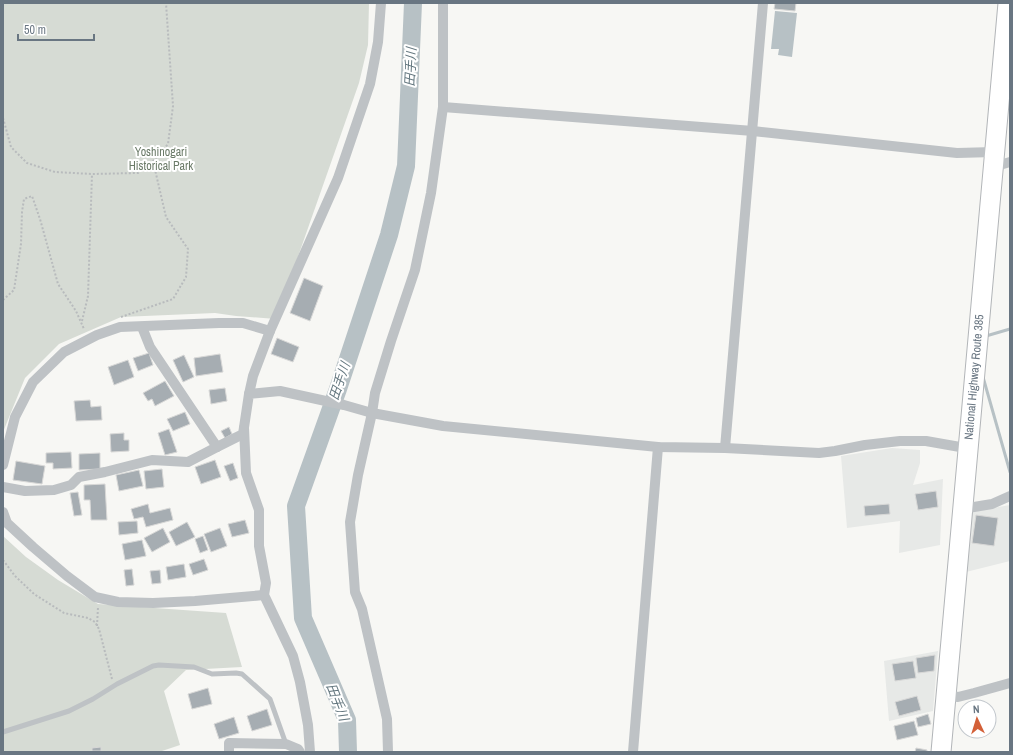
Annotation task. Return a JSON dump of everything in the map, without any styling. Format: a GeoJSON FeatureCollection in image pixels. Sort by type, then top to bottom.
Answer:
{"type":"FeatureCollection","features":[{"type":"Feature","properties":{"kind":"highway","name":"National Highway Route 385"},"geometry":{"type":"LineString","coordinates":[[941,752],[968,444],[999,160],[1008,3]]}},
{"type":"Feature","properties":{"kind":"street"},"geometry":{"type":"LineString","coordinates":[[3,487],[25,491],[54,490],[71,485],[79,477],[152,460],[188,462],[243,434],[253,376],[270,331],[338,178],[370,84],[378,42],[381,3]]}},
{"type":"Feature","properties":{"kind":"street"},"geometry":{"type":"LineString","coordinates":[[388,752],[387,719],[362,609],[356,592],[350,522],[375,393],[415,270],[431,193],[443,107],[443,3]]}},
{"type":"Feature","properties":{"kind":"street"},"geometry":{"type":"LineString","coordinates":[[725,448],[764,3]]}},
{"type":"Feature","properties":{"kind":"street"},"geometry":{"type":"LineString","coordinates":[[443,107],[753,132],[957,153],[999,160]]}},
{"type":"Feature","properties":{"kind":"street"},"geometry":{"type":"LineString","coordinates":[[3,464],[15,417],[33,382],[64,352],[97,335],[120,328],[218,323],[243,323],[270,331]]}},
{"type":"Feature","properties":{"kind":"street"},"geometry":{"type":"LineString","coordinates":[[142,327],[150,347],[217,447]]}},
{"type":"Feature","properties":{"kind":"street"},"geometry":{"type":"LineString","coordinates":[[249,394],[280,391],[344,405],[372,413],[443,426],[658,447],[725,448],[819,453],[900,441],[926,441],[960,447],[968,444]]}},
{"type":"Feature","properties":{"kind":"street"},"geometry":{"type":"LineString","coordinates":[[244,428],[246,473],[259,510],[259,546],[266,582],[264,595],[293,656],[300,682],[308,725],[310,752]]}},
{"type":"Feature","properties":{"kind":"street"},"geometry":{"type":"LineString","coordinates":[[633,752],[658,447]]}},
{"type":"Feature","properties":{"kind":"street"},"geometry":{"type":"LineString","coordinates":[[962,509],[992,504],[1010,496]]}},
{"type":"Feature","properties":{"kind":"street"},"geometry":{"type":"LineString","coordinates":[[3,512],[7,523],[33,548],[67,576],[99,598],[118,602],[153,603],[264,595]]}},
{"type":"Feature","properties":{"kind":"street"},"geometry":{"type":"LineString","coordinates":[[946,696],[958,697],[974,694],[1010,683]]}},
{"type":"Feature","properties":{"kind":"street"},"geometry":{"type":"LineString","coordinates":[[229,752],[228,743],[286,744],[298,749],[300,752]]}},
{"type":"Feature","properties":{"kind":"lane"},"geometry":{"type":"LineString","coordinates":[[3,732],[69,711],[93,699],[113,686],[153,666],[159,665],[194,668],[212,674],[242,674],[270,699],[286,744]]}},
{"type":"Feature","properties":{"kind":"path"},"geometry":{"type":"LineString","coordinates":[[3,118],[11,147],[27,163],[55,172],[92,174],[138,173],[153,161],[168,144],[173,106],[166,3]]}},
{"type":"Feature","properties":{"kind":"path"},"geometry":{"type":"LineString","coordinates":[[118,318],[173,299],[186,278],[188,249],[166,218],[153,161]]}},
{"type":"Feature","properties":{"kind":"path"},"geometry":{"type":"LineString","coordinates":[[82,322],[88,296],[92,174]]}},
{"type":"Feature","properties":{"kind":"path"},"geometry":{"type":"LineString","coordinates":[[3,300],[14,290],[24,199],[32,196],[58,284],[76,311],[84,329]]}},
{"type":"Feature","properties":{"kind":"path"},"geometry":{"type":"LineString","coordinates":[[3,560],[15,576],[34,594],[64,613],[88,618],[94,622],[104,646],[113,686]]}},
{"type":"Feature","properties":{"kind":"path"},"geometry":{"type":"LineString","coordinates":[[97,627],[99,598]]}},
{"type":"Feature","properties":{"kind":"shaded area"},"geometry":{"type":"Polygon","coordinates":[[[775,11],[797,13],[792,57],[778,55],[779,49],[771,49],[775,11]]]}},
{"type":"Feature","properties":{"kind":"shaded area"},"geometry":{"type":"Polygon","coordinates":[[[892,448],[920,450],[920,463],[913,485],[943,479],[940,545],[899,553],[900,521],[847,528],[841,456],[892,448]]]}},
{"type":"Feature","properties":{"kind":"shaded area"},"geometry":{"type":"Polygon","coordinates":[[[1010,505],[1010,561],[966,572],[970,512],[1010,505]]]}},
{"type":"Feature","properties":{"kind":"shaded area"},"geometry":{"type":"Polygon","coordinates":[[[938,651],[933,711],[889,721],[884,661],[938,651]]]}},
{"type":"Feature","properties":{"kind":"green space","name":"Yoshinogari Historical Park"},"geometry":{"type":"Polygon","coordinates":[[[3,3],[369,3],[368,45],[359,83],[276,319],[215,313],[121,317],[59,344],[25,378],[3,432],[3,3]]]}},
{"type":"Feature","properties":{"kind":"green space"},"geometry":{"type":"Polygon","coordinates":[[[3,536],[26,557],[58,580],[98,604],[226,613],[242,667],[186,670],[164,691],[180,745],[159,752],[3,752],[3,536]]]}},
{"type":"Feature","properties":{"kind":"building"},"geometry":{"type":"Polygon","coordinates":[[[775,3],[796,3],[795,11],[774,9],[775,3]]]}},
{"type":"Feature","properties":{"kind":"building"},"geometry":{"type":"Polygon","coordinates":[[[304,278],[323,286],[310,321],[290,313],[304,278]]]}},
{"type":"Feature","properties":{"kind":"building"},"geometry":{"type":"Polygon","coordinates":[[[277,338],[299,347],[293,362],[271,354],[277,338]]]}},
{"type":"Feature","properties":{"kind":"building"},"geometry":{"type":"Polygon","coordinates":[[[149,353],[153,365],[138,371],[133,358],[149,353]]]}},
{"type":"Feature","properties":{"kind":"building"},"geometry":{"type":"Polygon","coordinates":[[[220,354],[223,372],[196,376],[194,358],[220,354]]]}},
{"type":"Feature","properties":{"kind":"building"},"geometry":{"type":"Polygon","coordinates":[[[184,355],[194,377],[183,382],[173,360],[184,355]]]}},
{"type":"Feature","properties":{"kind":"building"},"geometry":{"type":"Polygon","coordinates":[[[128,360],[134,377],[114,385],[108,367],[128,360]]]}},
{"type":"Feature","properties":{"kind":"building"},"geometry":{"type":"Polygon","coordinates":[[[165,381],[174,396],[155,406],[152,399],[148,401],[143,393],[165,381]]]}},
{"type":"Feature","properties":{"kind":"building"},"geometry":{"type":"Polygon","coordinates":[[[225,388],[227,401],[211,404],[209,390],[225,388]]]}},
{"type":"Feature","properties":{"kind":"building"},"geometry":{"type":"Polygon","coordinates":[[[90,400],[91,407],[101,406],[102,420],[76,421],[74,401],[90,400]]]}},
{"type":"Feature","properties":{"kind":"building"},"geometry":{"type":"Polygon","coordinates":[[[185,412],[190,424],[173,431],[167,419],[185,412]]]}},
{"type":"Feature","properties":{"kind":"building"},"geometry":{"type":"Polygon","coordinates":[[[229,427],[232,434],[225,438],[221,431],[229,427]]]}},
{"type":"Feature","properties":{"kind":"building"},"geometry":{"type":"Polygon","coordinates":[[[169,429],[177,452],[165,455],[158,433],[169,429]]]}},
{"type":"Feature","properties":{"kind":"building"},"geometry":{"type":"Polygon","coordinates":[[[124,433],[124,440],[129,440],[129,451],[111,452],[110,434],[124,433]]]}},
{"type":"Feature","properties":{"kind":"building"},"geometry":{"type":"Polygon","coordinates":[[[71,452],[72,468],[53,469],[53,463],[46,463],[46,453],[71,452]]]}},
{"type":"Feature","properties":{"kind":"building"},"geometry":{"type":"Polygon","coordinates":[[[100,453],[100,469],[79,470],[79,454],[100,453]]]}},
{"type":"Feature","properties":{"kind":"building"},"geometry":{"type":"Polygon","coordinates":[[[215,460],[221,477],[201,484],[195,467],[215,460]]]}},
{"type":"Feature","properties":{"kind":"building"},"geometry":{"type":"Polygon","coordinates":[[[16,461],[45,466],[42,484],[13,480],[16,461]]]}},
{"type":"Feature","properties":{"kind":"building"},"geometry":{"type":"Polygon","coordinates":[[[233,463],[238,478],[230,481],[224,466],[233,463]]]}},
{"type":"Feature","properties":{"kind":"building"},"geometry":{"type":"Polygon","coordinates":[[[162,469],[164,487],[146,489],[144,471],[162,469]]]}},
{"type":"Feature","properties":{"kind":"building"},"geometry":{"type":"Polygon","coordinates":[[[139,470],[143,486],[119,491],[116,475],[139,470]]]}},
{"type":"Feature","properties":{"kind":"building"},"geometry":{"type":"Polygon","coordinates":[[[105,484],[107,520],[91,520],[90,500],[84,500],[84,485],[105,484]]]}},
{"type":"Feature","properties":{"kind":"building"},"geometry":{"type":"Polygon","coordinates":[[[936,491],[938,507],[918,510],[915,494],[936,491]]]}},
{"type":"Feature","properties":{"kind":"building"},"geometry":{"type":"Polygon","coordinates":[[[78,492],[82,515],[74,516],[70,493],[78,492]]]}},
{"type":"Feature","properties":{"kind":"building"},"geometry":{"type":"Polygon","coordinates":[[[148,504],[150,513],[170,508],[173,520],[146,527],[143,517],[134,519],[131,509],[148,504]]]}},
{"type":"Feature","properties":{"kind":"building"},"geometry":{"type":"Polygon","coordinates":[[[889,504],[890,514],[865,516],[864,506],[889,504]]]}},
{"type":"Feature","properties":{"kind":"building"},"geometry":{"type":"Polygon","coordinates":[[[976,515],[998,518],[994,546],[972,543],[976,515]]]}},
{"type":"Feature","properties":{"kind":"building"},"geometry":{"type":"Polygon","coordinates":[[[245,520],[249,533],[232,537],[228,524],[245,520]]]}},
{"type":"Feature","properties":{"kind":"building"},"geometry":{"type":"Polygon","coordinates":[[[137,521],[138,533],[119,535],[118,522],[137,521]]]}},
{"type":"Feature","properties":{"kind":"building"},"geometry":{"type":"Polygon","coordinates":[[[187,522],[195,537],[176,546],[169,532],[187,522]]]}},
{"type":"Feature","properties":{"kind":"building"},"geometry":{"type":"Polygon","coordinates":[[[163,528],[170,542],[152,552],[144,538],[163,528]]]}},
{"type":"Feature","properties":{"kind":"building"},"geometry":{"type":"Polygon","coordinates":[[[220,528],[227,546],[211,552],[204,534],[220,528]]]}},
{"type":"Feature","properties":{"kind":"building"},"geometry":{"type":"Polygon","coordinates":[[[203,536],[208,550],[200,553],[195,539],[203,536]]]}},
{"type":"Feature","properties":{"kind":"building"},"geometry":{"type":"Polygon","coordinates":[[[142,540],[146,556],[125,560],[122,544],[142,540]]]}},
{"type":"Feature","properties":{"kind":"building"},"geometry":{"type":"Polygon","coordinates":[[[204,559],[208,570],[193,575],[189,564],[204,559]]]}},
{"type":"Feature","properties":{"kind":"building"},"geometry":{"type":"Polygon","coordinates":[[[184,564],[186,577],[168,580],[166,567],[184,564]]]}},
{"type":"Feature","properties":{"kind":"building"},"geometry":{"type":"Polygon","coordinates":[[[132,569],[134,585],[126,586],[124,570],[132,569]]]}},
{"type":"Feature","properties":{"kind":"building"},"geometry":{"type":"Polygon","coordinates":[[[160,570],[161,583],[152,584],[150,571],[160,570]]]}},
{"type":"Feature","properties":{"kind":"building"},"geometry":{"type":"Polygon","coordinates":[[[935,655],[934,671],[918,673],[916,658],[935,655]]]}},
{"type":"Feature","properties":{"kind":"building"},"geometry":{"type":"Polygon","coordinates":[[[913,661],[916,678],[895,681],[892,664],[913,661]]]}},
{"type":"Feature","properties":{"kind":"building"},"geometry":{"type":"Polygon","coordinates":[[[208,688],[212,704],[192,709],[188,694],[208,688]]]}},
{"type":"Feature","properties":{"kind":"building"},"geometry":{"type":"Polygon","coordinates":[[[917,696],[921,710],[899,716],[895,702],[917,696]]]}},
{"type":"Feature","properties":{"kind":"building"},"geometry":{"type":"Polygon","coordinates":[[[267,709],[272,725],[252,731],[247,716],[267,709]]]}},
{"type":"Feature","properties":{"kind":"building"},"geometry":{"type":"Polygon","coordinates":[[[928,714],[931,724],[918,727],[916,718],[928,714]]]}},
{"type":"Feature","properties":{"kind":"building"},"geometry":{"type":"Polygon","coordinates":[[[234,717],[239,733],[219,739],[214,724],[234,717]]]}},
{"type":"Feature","properties":{"kind":"building"},"geometry":{"type":"Polygon","coordinates":[[[914,721],[918,735],[897,740],[894,726],[914,721]]]}},
{"type":"Feature","properties":{"kind":"building"},"geometry":{"type":"Polygon","coordinates":[[[101,747],[101,751],[92,751],[92,748],[101,747]]]}},
{"type":"Feature","properties":{"kind":"building"},"geometry":{"type":"Polygon","coordinates":[[[916,748],[927,750],[927,752],[915,752],[916,748]]]}},
{"type":"Feature","properties":{"kind":"waterway","name":"田手川"},"geometry":{"type":"LineString","coordinates":[[348,752],[347,720],[303,618],[296,506],[338,389],[389,235],[406,166],[413,3]]}},
{"type":"Feature","properties":{"kind":"waterway"},"geometry":{"type":"LineString","coordinates":[[986,338],[986,336],[1010,329]]}},
{"type":"Feature","properties":{"kind":"waterway"},"geometry":{"type":"LineString","coordinates":[[983,377],[1010,472]]}}]}
